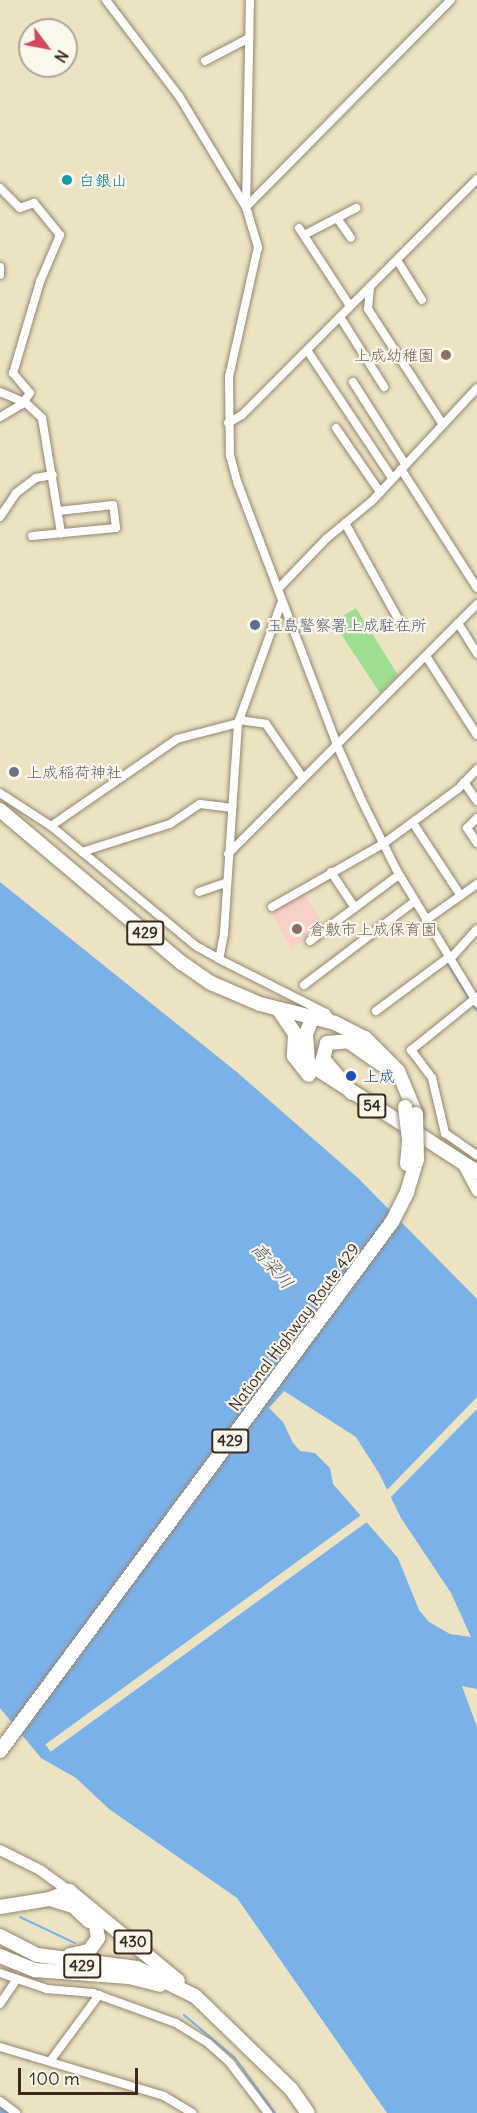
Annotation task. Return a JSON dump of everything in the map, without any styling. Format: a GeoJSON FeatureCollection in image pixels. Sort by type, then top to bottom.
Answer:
{"type":"FeatureCollection","features":[{"type":"Feature","properties":{"kind":"main road","name":"National Highway Route 429"},"geometry":{"type":"LineString","coordinates":[[0,810],[183,963],[211,983],[279,1010],[335,1023],[364,1038],[388,1058],[405,1083],[417,1159],[407,1192],[392,1222],[0,1750]]}},
{"type":"Feature","properties":{"kind":"main road"},"geometry":{"type":"LineString","coordinates":[[279,1010],[292,1027],[294,1056],[299,1066],[316,1079],[337,1084]]}},
{"type":"Feature","properties":{"kind":"main road","name":"National Highway Route 429"},"geometry":{"type":"LineString","coordinates":[[0,1739],[385,1218],[406,1172],[410,1141],[410,1111],[381,1064],[351,1039],[312,1019]]}},
{"type":"Feature","properties":{"kind":"main road","name":"54"},"geometry":{"type":"LineString","coordinates":[[312,1019],[306,1034],[308,1063],[337,1084],[477,1172]]}},
{"type":"Feature","properties":{"kind":"main road"},"geometry":{"type":"LineString","coordinates":[[352,1093],[322,1059],[327,1043],[348,1041],[381,1064]]}},
{"type":"Feature","properties":{"kind":"main road"},"geometry":{"type":"LineString","coordinates":[[0,1907],[51,1899],[69,1891]]}},
{"type":"Feature","properties":{"kind":"main road","name":"429"},"geometry":{"type":"LineString","coordinates":[[46,1957],[89,1951],[96,1943],[98,1932],[95,1921],[69,1891]]}},
{"type":"Feature","properties":{"kind":"main road","name":"430"},"geometry":{"type":"LineString","coordinates":[[69,1891],[195,1996]]}},
{"type":"Feature","properties":{"kind":"main road"},"geometry":{"type":"LineString","coordinates":[[51,1899],[73,1906],[98,1932]]}},
{"type":"Feature","properties":{"kind":"main road","name":"429"},"geometry":{"type":"LineString","coordinates":[[0,1936],[25,1951],[46,1957],[137,1968],[195,1996],[291,2089],[308,2113]]}},
{"type":"Feature","properties":{"kind":"main road","name":"429"},"geometry":{"type":"LineString","coordinates":[[0,1945],[32,1961],[115,1969],[165,1986],[224,2023]]}},
{"type":"Feature","properties":{"kind":"main road","name":"430"},"geometry":{"type":"LineString","coordinates":[[0,1956],[35,1970],[129,1977],[165,1986]]}},
{"type":"Feature","properties":{"kind":"street"},"geometry":{"type":"LineString","coordinates":[[106,0],[179,96],[246,207],[258,247],[256,267],[232,353],[228,423],[230,455],[238,484],[337,746],[399,875],[476,1000],[411,1050],[432,1078],[445,1133],[477,1155]]}},
{"type":"Feature","properties":{"kind":"street"},"geometry":{"type":"LineString","coordinates":[[246,207],[250,0]]}},
{"type":"Feature","properties":{"kind":"street"},"geometry":{"type":"LineString","coordinates":[[246,207],[451,0]]}},
{"type":"Feature","properties":{"kind":"street"},"geometry":{"type":"LineString","coordinates":[[205,61],[249,38]]}},
{"type":"Feature","properties":{"kind":"street"},"geometry":{"type":"LineString","coordinates":[[228,423],[242,415],[477,178]]}},
{"type":"Feature","properties":{"kind":"street"},"geometry":{"type":"LineString","coordinates":[[0,188],[20,208],[34,203],[60,235],[40,282],[13,373],[30,393],[22,404],[0,417]]}},
{"type":"Feature","properties":{"kind":"street"},"geometry":{"type":"LineString","coordinates":[[350,306],[302,232],[338,218],[356,208]]}},
{"type":"Feature","properties":{"kind":"street"},"geometry":{"type":"LineString","coordinates":[[338,218],[351,238]]}},
{"type":"Feature","properties":{"kind":"street"},"geometry":{"type":"LineString","coordinates":[[397,260],[422,300]]}},
{"type":"Feature","properties":{"kind":"street"},"geometry":{"type":"LineString","coordinates":[[0,267],[0,275]]}},
{"type":"Feature","properties":{"kind":"street"},"geometry":{"type":"LineString","coordinates":[[370,287],[368,309],[442,423]]}},
{"type":"Feature","properties":{"kind":"street"},"geometry":{"type":"LineString","coordinates":[[340,317],[384,387]]}},
{"type":"Feature","properties":{"kind":"street"},"geometry":{"type":"LineString","coordinates":[[307,350],[393,478]]}},
{"type":"Feature","properties":{"kind":"street"},"geometry":{"type":"LineString","coordinates":[[353,381],[477,588]]}},
{"type":"Feature","properties":{"kind":"street"},"geometry":{"type":"LineString","coordinates":[[278,589],[380,492],[477,388]]}},
{"type":"Feature","properties":{"kind":"street"},"geometry":{"type":"LineString","coordinates":[[0,392],[42,418],[61,533]]}},
{"type":"Feature","properties":{"kind":"street"},"geometry":{"type":"LineString","coordinates":[[336,428],[380,492]]}},
{"type":"Feature","properties":{"kind":"street"},"geometry":{"type":"LineString","coordinates":[[0,517],[16,493],[36,478],[53,475]]}},
{"type":"Feature","properties":{"kind":"street"},"geometry":{"type":"LineString","coordinates":[[32,536],[116,528],[113,505],[58,511]]}},
{"type":"Feature","properties":{"kind":"street"},"geometry":{"type":"LineString","coordinates":[[345,523],[402,626]]}},
{"type":"Feature","properties":{"kind":"street"},"geometry":{"type":"LineString","coordinates":[[219,959],[239,721],[276,606],[282,601]]}},
{"type":"Feature","properties":{"kind":"street"},"geometry":{"type":"LineString","coordinates":[[228,854],[477,604]]}},
{"type":"Feature","properties":{"kind":"street"},"geometry":{"type":"LineString","coordinates":[[458,623],[477,653]]}},
{"type":"Feature","properties":{"kind":"street"},"geometry":{"type":"LineString","coordinates":[[426,656],[477,735]]}},
{"type":"Feature","properties":{"kind":"street"},"geometry":{"type":"LineString","coordinates":[[51,826],[177,739],[239,721],[266,724],[303,778]]}},
{"type":"Feature","properties":{"kind":"street"},"geometry":{"type":"LineString","coordinates":[[272,907],[383,844],[465,783],[477,769]]}},
{"type":"Feature","properties":{"kind":"street"},"geometry":{"type":"LineString","coordinates":[[465,783],[477,801]]}},
{"type":"Feature","properties":{"kind":"street"},"geometry":{"type":"LineString","coordinates":[[0,793],[51,826],[196,946],[326,1013],[335,1023]]}},
{"type":"Feature","properties":{"kind":"street"},"geometry":{"type":"LineString","coordinates":[[82,852],[170,824],[200,804],[231,808]]}},
{"type":"Feature","properties":{"kind":"street"},"geometry":{"type":"LineString","coordinates":[[477,818],[467,828],[477,843]]}},
{"type":"Feature","properties":{"kind":"street"},"geometry":{"type":"LineString","coordinates":[[413,823],[461,896]]}},
{"type":"Feature","properties":{"kind":"street"},"geometry":{"type":"LineString","coordinates":[[331,872],[355,908]]}},
{"type":"Feature","properties":{"kind":"street"},"geometry":{"type":"LineString","coordinates":[[310,941],[399,875]]}},
{"type":"Feature","properties":{"kind":"street"},"geometry":{"type":"LineString","coordinates":[[199,892],[225,883]]}},
{"type":"Feature","properties":{"kind":"street"},"geometry":{"type":"LineString","coordinates":[[426,920],[477,884]]}},
{"type":"Feature","properties":{"kind":"street"},"geometry":{"type":"LineString","coordinates":[[304,985],[415,901]]}},
{"type":"Feature","properties":{"kind":"street"},"geometry":{"type":"LineString","coordinates":[[376,1011],[449,958],[477,929]]}},
{"type":"Feature","properties":{"kind":"street"},"geometry":{"type":"LineString","coordinates":[[461,1162],[477,1191]]}},
{"type":"Feature","properties":{"kind":"street"},"geometry":{"type":"LineString","coordinates":[[0,1850],[40,1870],[69,1891]]}},
{"type":"Feature","properties":{"kind":"street"},"geometry":{"type":"LineString","coordinates":[[0,1973],[16,1980],[99,1995],[176,2023],[208,2043],[239,2073],[268,2113]]}},
{"type":"Feature","properties":{"kind":"street"},"geometry":{"type":"LineString","coordinates":[[0,2004],[16,1980]]}},
{"type":"Feature","properties":{"kind":"street"},"geometry":{"type":"LineString","coordinates":[[51,2060],[99,1995]]}},
{"type":"Feature","properties":{"kind":"street"},"geometry":{"type":"LineString","coordinates":[[0,2047],[51,2060],[164,2096],[190,2113]]}},
{"type":"Feature","properties":{"kind":"street"},"geometry":{"type":"LineString","coordinates":[[291,2089],[298,2113]]}},
{"type":"Feature","properties":{"kind":"street"},"geometry":{"type":"LineString","coordinates":[[0,2101],[16,2113]]}},
{"type":"Feature","properties":{"kind":"shaded area"},"geometry":{"type":"Polygon","coordinates":[[[303,891],[325,928],[292,948],[270,911],[303,891]]]}},
{"type":"Feature","properties":{"kind":"green space"},"geometry":{"type":"Polygon","coordinates":[[[356,608],[398,675],[380,693],[333,622],[356,608]]]}},
{"type":"Feature","properties":{"kind":"water","name":"高梁川"},"geometry":{"type":"Polygon","coordinates":[[[0,882],[238,1073],[358,1178],[477,1299],[477,1689],[462,1686],[477,1727],[477,2113],[387,2113],[237,1898],[109,1809],[76,1778],[41,1758],[0,1708],[0,882]],[[284,1391],[269,1408],[283,1422],[293,1443],[300,1451],[315,1453],[330,1468],[333,1484],[398,1558],[419,1610],[429,1622],[450,1634],[471,1637],[451,1593],[401,1518],[380,1475],[356,1437],[284,1391]]]}},
{"type":"Feature","properties":{"kind":"pier"},"geometry":{"type":"Polygon","coordinates":[[[477,1397],[477,1409],[389,1499],[385,1492],[477,1397]]]}},
{"type":"Feature","properties":{"kind":"pier"},"geometry":{"type":"Polygon","coordinates":[[[364,1513],[369,1520],[51,1752],[45,1745],[364,1513]]]}},
{"type":"Feature","properties":{"kind":"waterway"},"geometry":{"type":"LineString","coordinates":[[447,963],[470,1000]]}},
{"type":"Feature","properties":{"kind":"waterway"},"geometry":{"type":"LineString","coordinates":[[474,1006],[477,1011]]}},
{"type":"Feature","properties":{"kind":"waterway"},"geometry":{"type":"LineString","coordinates":[[20,1917],[75,1943]]}},
{"type":"Feature","properties":{"kind":"waterway"},"geometry":{"type":"LineString","coordinates":[[184,2015],[235,2058],[275,2113]]}},
{"type":"Feature","properties":{"kind":"waterway"},"geometry":{"type":"LineString","coordinates":[[0,2110],[4,2113]]}},
{"type":"Feature","properties":{"kind":"place","name":"白銀山"},"geometry":{"type":"Point","coordinates":[67,180]}},
{"type":"Feature","properties":{"kind":"place","name":"上成幼稚園"},"geometry":{"type":"Point","coordinates":[446,355]}},
{"type":"Feature","properties":{"kind":"place","name":"玉島警察署上成駐在所"},"geometry":{"type":"Point","coordinates":[255,625]}},
{"type":"Feature","properties":{"kind":"place","name":"上成稲荷神社"},"geometry":{"type":"Point","coordinates":[14,772]}},
{"type":"Feature","properties":{"kind":"place","name":"倉敷市上成保育園"},"geometry":{"type":"Point","coordinates":[297,929]}},
{"type":"Feature","properties":{"kind":"place","name":"上成"},"geometry":{"type":"Point","coordinates":[351,1076]}}]}
